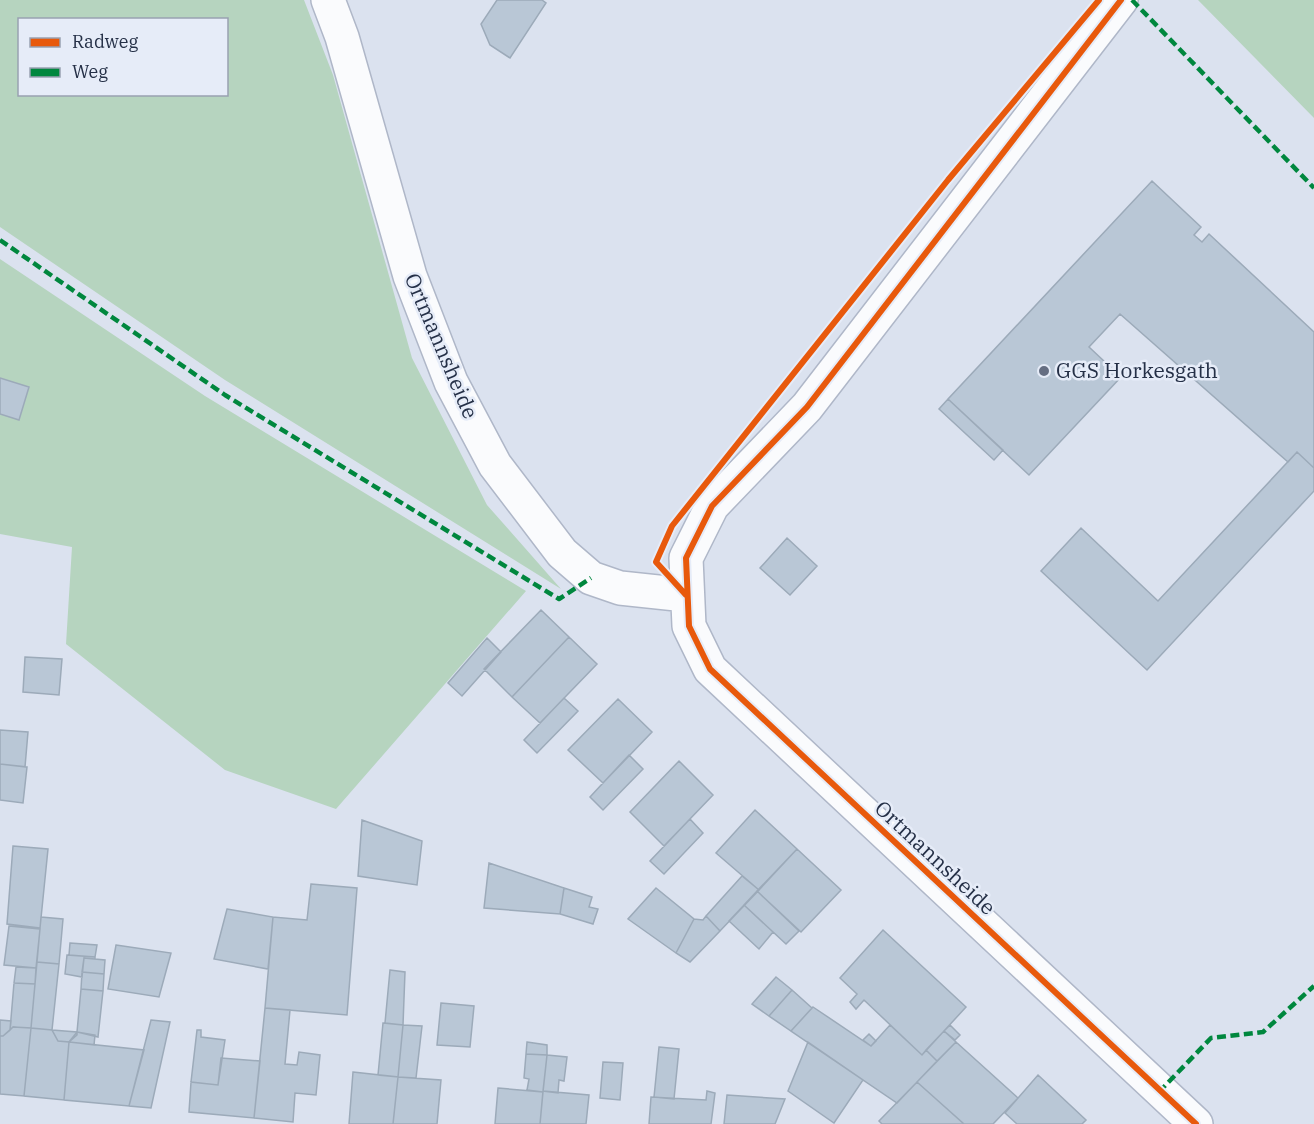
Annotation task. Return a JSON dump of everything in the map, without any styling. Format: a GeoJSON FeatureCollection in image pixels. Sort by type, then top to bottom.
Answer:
{"type":"FeatureCollection","features":[{"type":"Feature","properties":{"kind":"street","name":"Ortmannsheide"},"geometry":{"type":"LineString","coordinates":[[328,0],[342,37],[410,276],[452,382],[495,465],[562,553],[591,578],[620,588],[686,595],[689,627],[710,669],[1196,1124]]}},
{"type":"Feature","properties":{"kind":"street"},"geometry":{"type":"LineString","coordinates":[[686,595],[686,558],[712,506],[807,407],[1121,0]]}},
{"type":"Feature","properties":{"kind":"green space"},"geometry":{"type":"Polygon","coordinates":[[[0,0],[304,0],[333,75],[412,358],[487,505],[561,589],[225,380],[0,227],[0,0]]]}},
{"type":"Feature","properties":{"kind":"green space"},"geometry":{"type":"Polygon","coordinates":[[[1198,0],[1314,0],[1314,118],[1198,0]]]}},
{"type":"Feature","properties":{"kind":"green space"},"geometry":{"type":"Polygon","coordinates":[[[0,259],[205,396],[526,591],[336,809],[225,770],[66,644],[72,547],[0,534],[0,259]]]}},
{"type":"Feature","properties":{"kind":"building"},"geometry":{"type":"Polygon","coordinates":[[[497,0],[542,0],[546,3],[510,58],[490,45],[481,24],[497,0]]]}},
{"type":"Feature","properties":{"kind":"building"},"geometry":{"type":"Polygon","coordinates":[[[1152,181],[1201,227],[1194,235],[1202,242],[1209,234],[1314,332],[1314,468],[1297,452],[1288,462],[1120,314],[1089,347],[1121,377],[1029,475],[948,399],[1152,181]]]}},
{"type":"Feature","properties":{"kind":"building"},"geometry":{"type":"Polygon","coordinates":[[[0,378],[29,387],[19,420],[0,414],[0,378]]]}},
{"type":"Feature","properties":{"kind":"building"},"geometry":{"type":"Polygon","coordinates":[[[948,399],[1003,450],[994,460],[939,409],[948,399]]]}},
{"type":"Feature","properties":{"kind":"building"},"geometry":{"type":"Polygon","coordinates":[[[1297,452],[1314,468],[1314,491],[1147,670],[1041,571],[1081,528],[1158,601],[1297,452]]]}},
{"type":"Feature","properties":{"kind":"building"},"geometry":{"type":"Polygon","coordinates":[[[787,538],[817,566],[790,595],[760,568],[787,538]]]}},
{"type":"Feature","properties":{"kind":"building"},"geometry":{"type":"Polygon","coordinates":[[[541,610],[569,637],[512,697],[484,669],[541,610]]]}},
{"type":"Feature","properties":{"kind":"building"},"geometry":{"type":"Polygon","coordinates":[[[569,637],[597,664],[540,723],[512,697],[569,637]]]}},
{"type":"Feature","properties":{"kind":"building"},"geometry":{"type":"Polygon","coordinates":[[[487,638],[501,652],[462,696],[448,683],[487,638]]]}},
{"type":"Feature","properties":{"kind":"building"},"geometry":{"type":"Polygon","coordinates":[[[25,657],[62,659],[59,695],[23,692],[25,657]]]}},
{"type":"Feature","properties":{"kind":"building"},"geometry":{"type":"Polygon","coordinates":[[[564,698],[578,711],[537,753],[524,740],[564,698]]]}},
{"type":"Feature","properties":{"kind":"building"},"geometry":{"type":"Polygon","coordinates":[[[618,699],[652,732],[603,783],[568,750],[618,699]]]}},
{"type":"Feature","properties":{"kind":"building"},"geometry":{"type":"Polygon","coordinates":[[[0,730],[28,732],[25,767],[0,764],[0,730]]]}},
{"type":"Feature","properties":{"kind":"building"},"geometry":{"type":"Polygon","coordinates":[[[629,755],[643,769],[603,810],[590,797],[629,755]]]}},
{"type":"Feature","properties":{"kind":"building"},"geometry":{"type":"Polygon","coordinates":[[[679,761],[713,795],[664,846],[630,812],[679,761]]]}},
{"type":"Feature","properties":{"kind":"building"},"geometry":{"type":"Polygon","coordinates":[[[0,764],[27,767],[23,803],[0,800],[0,764]]]}},
{"type":"Feature","properties":{"kind":"building"},"geometry":{"type":"Polygon","coordinates":[[[755,810],[797,849],[759,890],[716,853],[755,810]]]}},
{"type":"Feature","properties":{"kind":"building"},"geometry":{"type":"Polygon","coordinates":[[[690,819],[703,833],[664,874],[650,861],[690,819]]]}},
{"type":"Feature","properties":{"kind":"building"},"geometry":{"type":"Polygon","coordinates":[[[362,820],[422,841],[417,885],[358,876],[362,820]]]}},
{"type":"Feature","properties":{"kind":"building"},"geometry":{"type":"Polygon","coordinates":[[[13,846],[48,849],[40,928],[7,924],[13,846]]]}},
{"type":"Feature","properties":{"kind":"building"},"geometry":{"type":"Polygon","coordinates":[[[797,849],[841,890],[801,932],[757,891],[797,849]]]}},
{"type":"Feature","properties":{"kind":"building"},"geometry":{"type":"Polygon","coordinates":[[[489,863],[564,888],[560,914],[484,908],[489,863]]]}},
{"type":"Feature","properties":{"kind":"building"},"geometry":{"type":"Polygon","coordinates":[[[742,876],[759,890],[720,931],[706,916],[742,876]]]}},
{"type":"Feature","properties":{"kind":"building"},"geometry":{"type":"Polygon","coordinates":[[[311,884],[357,888],[347,1015],[265,1008],[273,917],[307,920],[311,884]]]}},
{"type":"Feature","properties":{"kind":"building"},"geometry":{"type":"Polygon","coordinates":[[[564,888],[592,897],[589,907],[598,909],[593,924],[560,914],[564,888]]]}},
{"type":"Feature","properties":{"kind":"building"},"geometry":{"type":"Polygon","coordinates":[[[656,888],[694,919],[676,953],[628,919],[656,888]]]}},
{"type":"Feature","properties":{"kind":"building"},"geometry":{"type":"Polygon","coordinates":[[[757,891],[799,931],[786,944],[744,905],[757,891]]]}},
{"type":"Feature","properties":{"kind":"building"},"geometry":{"type":"Polygon","coordinates":[[[744,905],[773,932],[759,949],[729,921],[744,905]]]}},
{"type":"Feature","properties":{"kind":"building"},"geometry":{"type":"Polygon","coordinates":[[[227,909],[273,917],[268,969],[214,959],[227,909]]]}},
{"type":"Feature","properties":{"kind":"building"},"geometry":{"type":"Polygon","coordinates":[[[706,916],[720,931],[690,962],[676,953],[694,919],[703,920],[706,916]]]}},
{"type":"Feature","properties":{"kind":"building"},"geometry":{"type":"Polygon","coordinates":[[[41,917],[63,919],[59,964],[37,962],[41,917]]]}},
{"type":"Feature","properties":{"kind":"building"},"geometry":{"type":"Polygon","coordinates":[[[9,926],[40,929],[36,968],[4,965],[9,926]]]}},
{"type":"Feature","properties":{"kind":"building"},"geometry":{"type":"Polygon","coordinates":[[[883,930],[966,1007],[922,1055],[864,1000],[856,1009],[850,1002],[857,994],[840,978],[883,930]]]}},
{"type":"Feature","properties":{"kind":"building"},"geometry":{"type":"Polygon","coordinates":[[[70,943],[97,945],[95,957],[69,955],[70,943]]]}},
{"type":"Feature","properties":{"kind":"building"},"geometry":{"type":"Polygon","coordinates":[[[116,945],[171,953],[159,997],[108,989],[116,945]]]}},
{"type":"Feature","properties":{"kind":"building"},"geometry":{"type":"Polygon","coordinates":[[[67,955],[95,957],[95,959],[84,958],[82,977],[65,974],[67,955]]]}},
{"type":"Feature","properties":{"kind":"building"},"geometry":{"type":"Polygon","coordinates":[[[84,958],[105,960],[104,974],[82,972],[84,958]]]}},
{"type":"Feature","properties":{"kind":"building"},"geometry":{"type":"Polygon","coordinates":[[[37,962],[59,964],[52,1030],[31,1028],[37,962]]]}},
{"type":"Feature","properties":{"kind":"building"},"geometry":{"type":"Polygon","coordinates":[[[16,967],[36,968],[35,984],[14,983],[16,967]]]}},
{"type":"Feature","properties":{"kind":"building"},"geometry":{"type":"Polygon","coordinates":[[[390,970],[405,972],[403,1025],[385,1023],[390,970]]]}},
{"type":"Feature","properties":{"kind":"building"},"geometry":{"type":"Polygon","coordinates":[[[82,972],[104,974],[103,991],[81,989],[82,972]]]}},
{"type":"Feature","properties":{"kind":"building"},"geometry":{"type":"Polygon","coordinates":[[[776,977],[792,990],[769,1016],[752,1004],[776,977]]]}},
{"type":"Feature","properties":{"kind":"building"},"geometry":{"type":"Polygon","coordinates":[[[14,983],[35,984],[31,1028],[13,1027],[10,1030],[14,983]]]}},
{"type":"Feature","properties":{"kind":"building"},"geometry":{"type":"Polygon","coordinates":[[[81,989],[103,991],[98,1037],[77,1032],[81,989]]]}},
{"type":"Feature","properties":{"kind":"building"},"geometry":{"type":"Polygon","coordinates":[[[792,990],[812,1008],[791,1031],[769,1016],[792,990]]]}},
{"type":"Feature","properties":{"kind":"building"},"geometry":{"type":"Polygon","coordinates":[[[441,1003],[474,1006],[470,1047],[437,1045],[441,1003]]]}},
{"type":"Feature","properties":{"kind":"building"},"geometry":{"type":"Polygon","coordinates":[[[813,1007],[871,1046],[890,1025],[922,1055],[926,1050],[937,1061],[897,1103],[791,1031],[813,1007]]]}},
{"type":"Feature","properties":{"kind":"building"},"geometry":{"type":"Polygon","coordinates":[[[265,1008],[290,1010],[285,1064],[297,1065],[299,1052],[320,1055],[316,1095],[295,1093],[293,1122],[254,1118],[265,1008]]]}},
{"type":"Feature","properties":{"kind":"building"},"geometry":{"type":"Polygon","coordinates":[[[0,1020],[11,1021],[10,1030],[3,1036],[0,1036],[0,1020]]]}},
{"type":"Feature","properties":{"kind":"building"},"geometry":{"type":"Polygon","coordinates":[[[151,1020],[170,1022],[151,1108],[129,1106],[151,1020]]]}},
{"type":"Feature","properties":{"kind":"building"},"geometry":{"type":"Polygon","coordinates":[[[383,1023],[403,1025],[398,1077],[378,1075],[383,1023]]]}},
{"type":"Feature","properties":{"kind":"building"},"geometry":{"type":"Polygon","coordinates":[[[403,1025],[422,1026],[416,1078],[398,1077],[403,1025]]]}},
{"type":"Feature","properties":{"kind":"building"},"geometry":{"type":"Polygon","coordinates":[[[950,1025],[960,1035],[955,1040],[944,1031],[950,1025]]]}},
{"type":"Feature","properties":{"kind":"building"},"geometry":{"type":"Polygon","coordinates":[[[13,1027],[31,1028],[24,1096],[0,1094],[0,1036],[13,1027]]]}},
{"type":"Feature","properties":{"kind":"building"},"geometry":{"type":"Polygon","coordinates":[[[31,1028],[52,1030],[58,1041],[69,1042],[64,1100],[24,1096],[31,1028]]]}},
{"type":"Feature","properties":{"kind":"building"},"geometry":{"type":"Polygon","coordinates":[[[52,1030],[77,1032],[77,1035],[69,1042],[58,1041],[52,1030]]]}},
{"type":"Feature","properties":{"kind":"building"},"geometry":{"type":"Polygon","coordinates":[[[197,1030],[201,1030],[201,1037],[225,1040],[218,1085],[191,1082],[197,1030]]]}},
{"type":"Feature","properties":{"kind":"building"},"geometry":{"type":"Polygon","coordinates":[[[944,1031],[956,1042],[937,1061],[926,1050],[944,1031]]]}},
{"type":"Feature","properties":{"kind":"building"},"geometry":{"type":"Polygon","coordinates":[[[77,1032],[95,1035],[94,1045],[69,1042],[77,1032]]]}},
{"type":"Feature","properties":{"kind":"building"},"geometry":{"type":"Polygon","coordinates":[[[869,1034],[876,1041],[871,1046],[863,1040],[869,1034]]]}},
{"type":"Feature","properties":{"kind":"building"},"geometry":{"type":"Polygon","coordinates":[[[69,1042],[144,1050],[129,1106],[64,1100],[69,1042]]]}},
{"type":"Feature","properties":{"kind":"building"},"geometry":{"type":"Polygon","coordinates":[[[527,1042],[547,1045],[547,1055],[526,1054],[527,1042]]]}},
{"type":"Feature","properties":{"kind":"building"},"geometry":{"type":"Polygon","coordinates":[[[808,1042],[863,1080],[834,1123],[788,1091],[808,1042]]]}},
{"type":"Feature","properties":{"kind":"building"},"geometry":{"type":"Polygon","coordinates":[[[956,1042],[1018,1098],[993,1124],[964,1124],[917,1082],[956,1042]]]}},
{"type":"Feature","properties":{"kind":"building"},"geometry":{"type":"Polygon","coordinates":[[[659,1047],[679,1049],[674,1099],[654,1097],[659,1047]]]}},
{"type":"Feature","properties":{"kind":"building"},"geometry":{"type":"Polygon","coordinates":[[[526,1054],[547,1055],[543,1092],[527,1090],[529,1079],[524,1078],[526,1054]]]}},
{"type":"Feature","properties":{"kind":"building"},"geometry":{"type":"Polygon","coordinates":[[[547,1055],[567,1057],[564,1081],[559,1080],[558,1093],[543,1091],[547,1055]]]}},
{"type":"Feature","properties":{"kind":"building"},"geometry":{"type":"Polygon","coordinates":[[[221,1058],[260,1061],[254,1118],[189,1112],[191,1082],[218,1085],[221,1058]]]}},
{"type":"Feature","properties":{"kind":"building"},"geometry":{"type":"Polygon","coordinates":[[[603,1062],[623,1063],[620,1100],[600,1098],[603,1062]]]}},
{"type":"Feature","properties":{"kind":"building"},"geometry":{"type":"Polygon","coordinates":[[[353,1072],[398,1077],[393,1124],[349,1124],[353,1072]]]}},
{"type":"Feature","properties":{"kind":"building"},"geometry":{"type":"Polygon","coordinates":[[[1038,1075],[1086,1120],[1082,1124],[1017,1124],[1005,1113],[1038,1075]]]}},
{"type":"Feature","properties":{"kind":"building"},"geometry":{"type":"Polygon","coordinates":[[[398,1077],[441,1080],[437,1124],[393,1124],[398,1077]]]}},
{"type":"Feature","properties":{"kind":"building"},"geometry":{"type":"Polygon","coordinates":[[[917,1082],[964,1124],[882,1124],[879,1121],[917,1082]]]}},
{"type":"Feature","properties":{"kind":"building"},"geometry":{"type":"Polygon","coordinates":[[[498,1088],[543,1092],[540,1124],[495,1124],[498,1088]]]}},
{"type":"Feature","properties":{"kind":"building"},"geometry":{"type":"Polygon","coordinates":[[[543,1091],[589,1095],[586,1124],[540,1124],[543,1091]]]}},
{"type":"Feature","properties":{"kind":"building"},"geometry":{"type":"Polygon","coordinates":[[[707,1091],[715,1093],[711,1124],[649,1124],[651,1097],[706,1100],[707,1091]]]}},
{"type":"Feature","properties":{"kind":"building"},"geometry":{"type":"Polygon","coordinates":[[[727,1095],[785,1099],[775,1124],[724,1124],[727,1095]]]}},
{"type":"Feature","properties":{"kind":"marked path"},"geometry":{"type":"LineString","coordinates":[[1132,0],[1314,188]]}},
{"type":"Feature","properties":{"kind":"marked path"},"geometry":{"type":"LineString","coordinates":[[0,240],[225,395],[559,599],[591,578]]}},
{"type":"Feature","properties":{"kind":"marked path"},"geometry":{"type":"LineString","coordinates":[[1159,1092],[1211,1038],[1263,1032],[1314,986]]}},
{"type":"Feature","properties":{"kind":"cycle path"},"geometry":{"type":"LineString","coordinates":[[686,595],[656,562],[672,526],[948,180],[1099,0]]}},
{"type":"Feature","properties":{"kind":"cycle path"},"geometry":{"type":"LineString","coordinates":[[1121,0],[807,407],[712,506],[686,558],[689,626],[710,669],[1196,1124]]}},
{"type":"Feature","properties":{"kind":"place","name":"GGS Horkesgath"},"geometry":{"type":"Point","coordinates":[1044,371]}}]}
